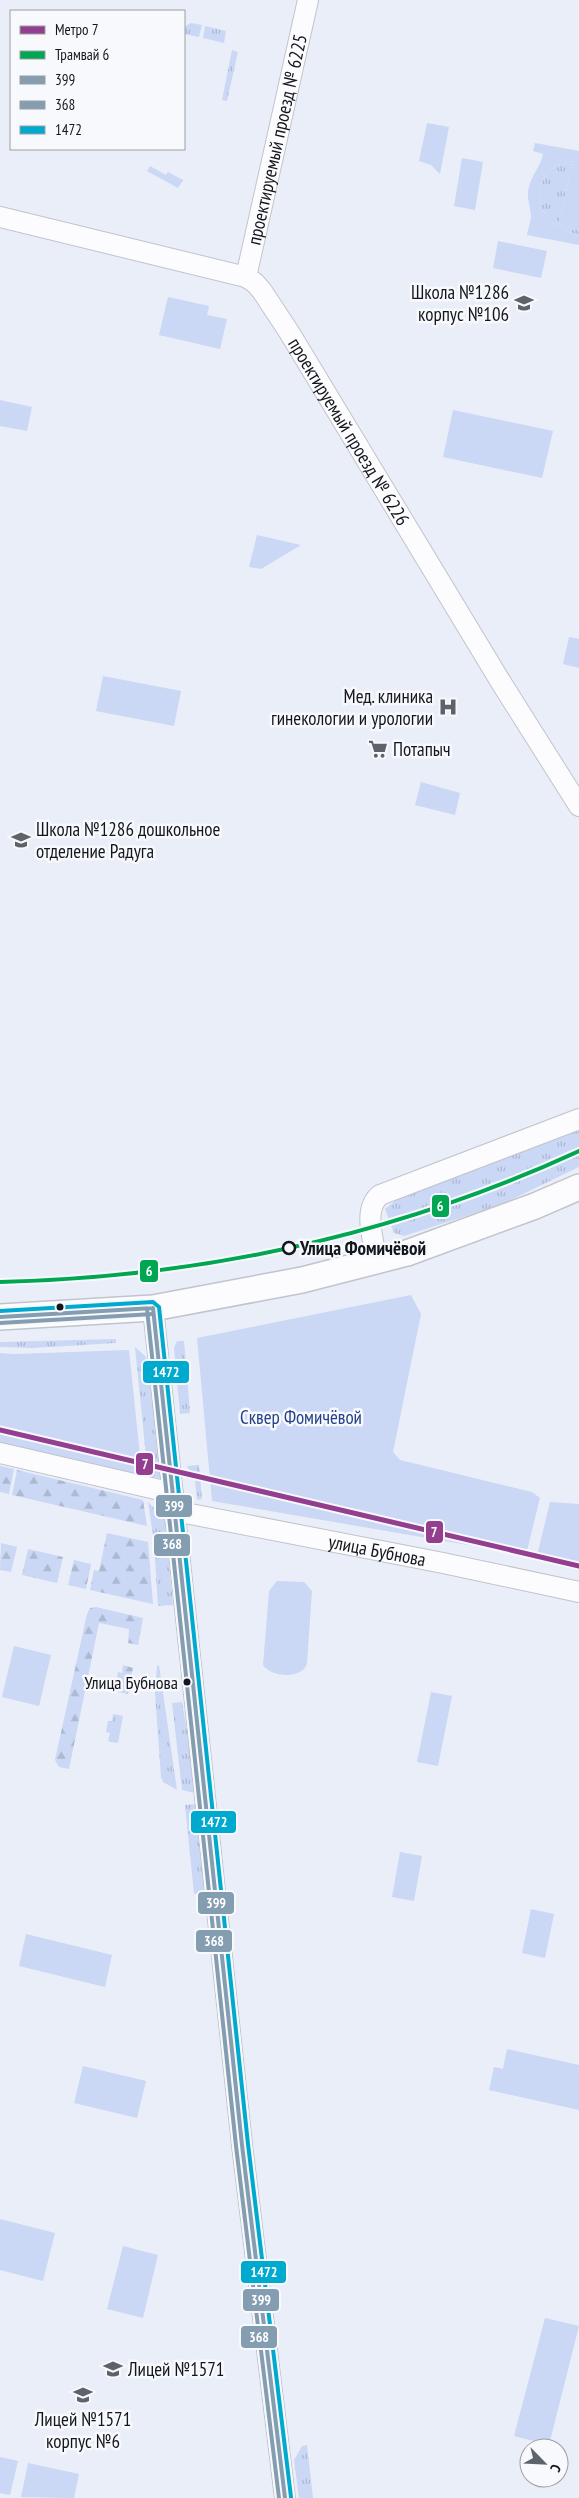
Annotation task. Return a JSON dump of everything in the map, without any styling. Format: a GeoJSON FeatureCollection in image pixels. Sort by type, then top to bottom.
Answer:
{"type":"FeatureCollection","features":[{"type":"Feature","properties":{"kind":"main road"},"geometry":{"type":"LineString","coordinates":[[0,1317],[153,1308],[302,1280],[378,1262],[535,1206],[579,1187]]}},
{"type":"Feature","properties":{"kind":"street","name":"проектируемый проезд № 6225"},"geometry":{"type":"LineString","coordinates":[[246,278],[308,0]]}},
{"type":"Feature","properties":{"kind":"street","name":"проектируемый проезд № 6226"},"geometry":{"type":"LineString","coordinates":[[0,217],[246,278],[255,283],[289,332],[502,684],[579,806]]}},
{"type":"Feature","properties":{"kind":"street"},"geometry":{"type":"LineString","coordinates":[[378,1262],[370,1212],[374,1200],[380,1195],[579,1119]]}},
{"type":"Feature","properties":{"kind":"street"},"geometry":{"type":"LineString","coordinates":[[153,1308],[240,2126],[285,2498]]}},
{"type":"Feature","properties":{"kind":"street","name":"улица Бубнова"},"geometry":{"type":"LineString","coordinates":[[0,1453],[174,1502],[579,1592]]}},
{"type":"Feature","properties":{"kind":"green space"},"geometry":{"type":"Polygon","coordinates":[[[191,23],[202,25],[199,37],[185,34],[185,26],[191,23]]]}},
{"type":"Feature","properties":{"kind":"green space"},"geometry":{"type":"Polygon","coordinates":[[[205,26],[226,31],[224,43],[203,38],[205,26]]]}},
{"type":"Feature","properties":{"kind":"green space"},"geometry":{"type":"Polygon","coordinates":[[[232,50],[238,52],[227,101],[222,100],[232,50]]]}},
{"type":"Feature","properties":{"kind":"green space"},"geometry":{"type":"Polygon","coordinates":[[[427,123],[449,127],[440,174],[431,165],[419,161],[427,123]]]}},
{"type":"Feature","properties":{"kind":"green space"},"geometry":{"type":"Polygon","coordinates":[[[535,143],[579,151],[579,161],[562,163],[550,171],[542,181],[540,193],[542,206],[549,219],[561,229],[579,235],[579,245],[527,235],[531,220],[528,191],[530,182],[543,154],[533,151],[535,143]]]}},
{"type":"Feature","properties":{"kind":"green space"},"geometry":{"type":"Polygon","coordinates":[[[462,158],[483,162],[475,210],[454,206],[462,158]]]}},
{"type":"Feature","properties":{"kind":"green space"},"geometry":{"type":"Polygon","coordinates":[[[579,161],[579,165],[572,164],[559,225],[579,230],[579,235],[561,229],[549,219],[542,206],[540,193],[542,181],[550,171],[562,163],[579,161]]]}},
{"type":"Feature","properties":{"kind":"green space"},"geometry":{"type":"Polygon","coordinates":[[[572,164],[579,165],[579,230],[559,225],[572,164]]]}},
{"type":"Feature","properties":{"kind":"green space"},"geometry":{"type":"Polygon","coordinates":[[[150,166],[166,175],[168,172],[183,180],[178,188],[147,171],[150,166]]]}},
{"type":"Feature","properties":{"kind":"green space"},"geometry":{"type":"Polygon","coordinates":[[[498,241],[547,251],[541,278],[493,268],[498,241]]]}},
{"type":"Feature","properties":{"kind":"green space"},"geometry":{"type":"Polygon","coordinates":[[[168,297],[209,306],[207,315],[227,319],[220,349],[159,335],[168,297]]]}},
{"type":"Feature","properties":{"kind":"green space"},"geometry":{"type":"Polygon","coordinates":[[[0,400],[32,407],[27,431],[0,426],[0,400]]]}},
{"type":"Feature","properties":{"kind":"green space"},"geometry":{"type":"Polygon","coordinates":[[[453,410],[553,431],[542,478],[443,457],[453,410]]]}},
{"type":"Feature","properties":{"kind":"green space"},"geometry":{"type":"Polygon","coordinates":[[[257,535],[301,545],[261,569],[249,567],[257,535]]]}},
{"type":"Feature","properties":{"kind":"green space"},"geometry":{"type":"Polygon","coordinates":[[[569,637],[579,639],[579,668],[563,664],[569,637]]]}},
{"type":"Feature","properties":{"kind":"green space"},"geometry":{"type":"Polygon","coordinates":[[[103,676],[181,691],[174,726],[96,711],[103,676]]]}},
{"type":"Feature","properties":{"kind":"green space"},"geometry":{"type":"Polygon","coordinates":[[[421,782],[460,793],[455,815],[415,805],[421,782]]]}},
{"type":"Feature","properties":{"kind":"green space"},"geometry":{"type":"Polygon","coordinates":[[[579,1126],[579,1167],[500,1205],[404,1236],[394,1233],[385,1209],[400,1197],[579,1126]]]}},
{"type":"Feature","properties":{"kind":"green space","name":"Сквер Фомичёвой"},"geometry":{"type":"Polygon","coordinates":[[[411,1295],[421,1314],[393,1452],[400,1460],[532,1492],[540,1498],[526,1555],[212,1501],[197,1338],[411,1295]]]}},
{"type":"Feature","properties":{"kind":"green space"},"geometry":{"type":"Polygon","coordinates":[[[116,1339],[116,1343],[32,1348],[0,1347],[0,1342],[116,1339]]]}},
{"type":"Feature","properties":{"kind":"green space"},"geometry":{"type":"Polygon","coordinates":[[[177,1341],[184,1341],[190,1413],[180,1414],[174,1348],[177,1341]]]}},
{"type":"Feature","properties":{"kind":"green space"},"geometry":{"type":"Polygon","coordinates":[[[135,1347],[145,1356],[150,1368],[161,1478],[148,1476],[135,1347]]]}},
{"type":"Feature","properties":{"kind":"green space"},"geometry":{"type":"Polygon","coordinates":[[[129,1350],[141,1465],[134,1465],[134,1475],[0,1444],[0,1353],[129,1350]]]}},
{"type":"Feature","properties":{"kind":"green space"},"geometry":{"type":"Polygon","coordinates":[[[199,1465],[202,1499],[197,1500],[195,1480],[187,1466],[199,1465]]]}},
{"type":"Feature","properties":{"kind":"green space"},"geometry":{"type":"Polygon","coordinates":[[[0,1466],[14,1469],[9,1494],[0,1492],[0,1466]]]}},
{"type":"Feature","properties":{"kind":"green space"},"geometry":{"type":"Polygon","coordinates":[[[17,1470],[143,1500],[147,1526],[12,1495],[17,1470]]]}},
{"type":"Feature","properties":{"kind":"green space"},"geometry":{"type":"Polygon","coordinates":[[[148,1502],[165,1519],[167,1535],[153,1535],[148,1502]]]}},
{"type":"Feature","properties":{"kind":"green space"},"geometry":{"type":"Polygon","coordinates":[[[550,1502],[579,1504],[579,1571],[536,1560],[550,1502]]]}},
{"type":"Feature","properties":{"kind":"green space"},"geometry":{"type":"Polygon","coordinates":[[[107,1533],[148,1542],[153,1604],[90,1590],[94,1570],[99,1571],[107,1533]]]}},
{"type":"Feature","properties":{"kind":"green space"},"geometry":{"type":"Polygon","coordinates":[[[167,1542],[173,1605],[158,1606],[154,1543],[167,1542]]]}},
{"type":"Feature","properties":{"kind":"green space"},"geometry":{"type":"Polygon","coordinates":[[[1,1543],[17,1547],[11,1572],[0,1570],[1,1543]]]}},
{"type":"Feature","properties":{"kind":"green space"},"geometry":{"type":"Polygon","coordinates":[[[28,1549],[63,1557],[57,1583],[22,1575],[28,1549]]]}},
{"type":"Feature","properties":{"kind":"green space"},"geometry":{"type":"Polygon","coordinates":[[[74,1560],[91,1564],[86,1589],[68,1585],[74,1560]]]}},
{"type":"Feature","properties":{"kind":"green space"},"geometry":{"type":"Polygon","coordinates":[[[277,1581],[304,1582],[312,1591],[307,1663],[299,1672],[286,1675],[272,1672],[263,1665],[269,1591],[277,1581]]]}},
{"type":"Feature","properties":{"kind":"green space"},"geometry":{"type":"Polygon","coordinates":[[[96,1607],[143,1618],[138,1645],[128,1643],[129,1629],[99,1623],[69,1769],[59,1767],[55,1760],[87,1614],[90,1608],[96,1607]]]}},
{"type":"Feature","properties":{"kind":"green space"},"geometry":{"type":"Polygon","coordinates":[[[14,1646],[51,1655],[39,1706],[2,1697],[14,1646]]]}},
{"type":"Feature","properties":{"kind":"green space"},"geometry":{"type":"Polygon","coordinates":[[[123,1665],[133,1668],[128,1694],[118,1692],[119,1685],[116,1684],[118,1672],[122,1673],[123,1665]]]}},
{"type":"Feature","properties":{"kind":"green space"},"geometry":{"type":"Polygon","coordinates":[[[159,1665],[177,1790],[163,1782],[161,1777],[155,1693],[157,1666],[159,1665]]]}},
{"type":"Feature","properties":{"kind":"green space"},"geometry":{"type":"Polygon","coordinates":[[[431,1692],[452,1696],[438,1766],[417,1762],[431,1692]]]}},
{"type":"Feature","properties":{"kind":"green space"},"geometry":{"type":"Polygon","coordinates":[[[182,1702],[196,1783],[194,1793],[182,1790],[172,1703],[182,1702]]]}},
{"type":"Feature","properties":{"kind":"green space"},"geometry":{"type":"Polygon","coordinates":[[[113,1714],[123,1716],[118,1743],[108,1741],[110,1733],[106,1732],[108,1721],[112,1721],[113,1714]]]}},
{"type":"Feature","properties":{"kind":"green space"},"geometry":{"type":"Polygon","coordinates":[[[195,1804],[205,1893],[194,1894],[185,1805],[195,1804]]]}},
{"type":"Feature","properties":{"kind":"green space"},"geometry":{"type":"Polygon","coordinates":[[[400,1852],[422,1856],[414,1901],[392,1897],[400,1852]]]}},
{"type":"Feature","properties":{"kind":"green space"},"geometry":{"type":"Polygon","coordinates":[[[531,1909],[554,1914],[545,1958],[522,1953],[531,1909]]]}},
{"type":"Feature","properties":{"kind":"green space"},"geometry":{"type":"Polygon","coordinates":[[[26,1934],[112,1955],[105,1987],[19,1966],[26,1934]]]}},
{"type":"Feature","properties":{"kind":"green space"},"geometry":{"type":"Polygon","coordinates":[[[507,2049],[579,2065],[579,2110],[489,2090],[494,2067],[503,2069],[507,2049]]]}},
{"type":"Feature","properties":{"kind":"green space"},"geometry":{"type":"Polygon","coordinates":[[[83,2066],[146,2081],[137,2118],[74,2103],[83,2066]]]}},
{"type":"Feature","properties":{"kind":"green space"},"geometry":{"type":"Polygon","coordinates":[[[0,2219],[55,2233],[43,2281],[0,2270],[0,2219]]]}},
{"type":"Feature","properties":{"kind":"green space"},"geometry":{"type":"Polygon","coordinates":[[[123,2246],[158,2255],[143,2318],[107,2309],[123,2246]]]}},
{"type":"Feature","properties":{"kind":"green space"},"geometry":{"type":"Polygon","coordinates":[[[545,2318],[579,2326],[551,2438],[522,2438],[514,2436],[545,2318]]]}},
{"type":"Feature","properties":{"kind":"green space"},"geometry":{"type":"Polygon","coordinates":[[[307,2445],[313,2498],[299,2498],[294,2460],[302,2446],[307,2445]]]}},
{"type":"Feature","properties":{"kind":"green space"},"geometry":{"type":"Polygon","coordinates":[[[0,2457],[18,2461],[10,2495],[0,2493],[0,2457]]]}},
{"type":"Feature","properties":{"kind":"green space"},"geometry":{"type":"Polygon","coordinates":[[[28,2463],[79,2474],[74,2498],[21,2497],[28,2463]]]}},
{"type":"Feature","properties":{"kind":"metro line","name":"7"},"geometry":{"type":"LineString","coordinates":[[0,1430],[579,1566]]}},
{"type":"Feature","properties":{"kind":"tram line","name":"6"},"geometry":{"type":"LineString","coordinates":[[0,1282],[150,1271],[223,1261],[296,1246],[368,1228],[439,1207],[510,1181],[579,1151]]}},
{"type":"Feature","properties":{"kind":"transit line","name":"1472"},"geometry":{"type":"LineString","coordinates":[[0,1311],[153,1302],[159,1307],[248,2144],[291,2497]]}},
{"type":"Feature","properties":{"kind":"transit line","name":"399"},"geometry":{"type":"LineString","coordinates":[[153,1308],[242,2145],[285,2498]]}},
{"type":"Feature","properties":{"kind":"transit line","name":"399"},"geometry":{"type":"LineString","coordinates":[[0,1317],[153,1308]]}},
{"type":"Feature","properties":{"kind":"transit line","name":"368"},"geometry":{"type":"LineString","coordinates":[[147,1309],[236,2146],[279,2498]]}},
{"type":"Feature","properties":{"kind":"transit line","name":"368"},"geometry":{"type":"LineString","coordinates":[[0,1323],[153,1314]]}},
{"type":"Feature","properties":{"kind":"place","name":"Школа №1286 корпус №106"},"geometry":{"type":"Point","coordinates":[524,303]}},
{"type":"Feature","properties":{"kind":"place","name":"Мед. клиника гинекологии и урологии"},"geometry":{"type":"Point","coordinates":[448,707]}},
{"type":"Feature","properties":{"kind":"place","name":"Потапыч"},"geometry":{"type":"Point","coordinates":[378,749]}},
{"type":"Feature","properties":{"kind":"place","name":"Школа №1286 дошкольное отделение Радуга"},"geometry":{"type":"Point","coordinates":[21,840]}},
{"type":"Feature","properties":{"kind":"place","name":"Улица Фомичёвой"},"geometry":{"type":"Point","coordinates":[289,1248]}},
{"type":"Feature","properties":{"kind":"place","name":"Улица Бубнова"},"geometry":{"type":"Point","coordinates":[187,1682]}},
{"type":"Feature","properties":{"kind":"place","name":"Лицей №1571"},"geometry":{"type":"Point","coordinates":[113,2369]}},
{"type":"Feature","properties":{"kind":"place","name":"Лицей №1571 корпус №6"},"geometry":{"type":"Point","coordinates":[83,2395]}}]}
